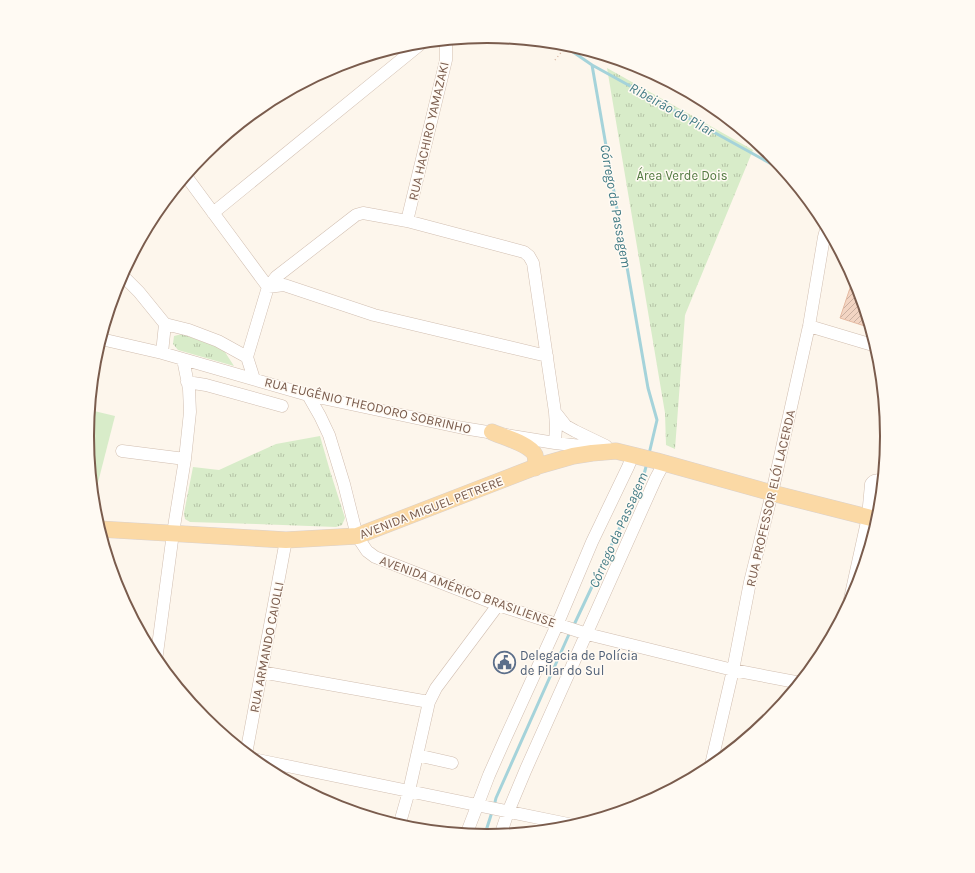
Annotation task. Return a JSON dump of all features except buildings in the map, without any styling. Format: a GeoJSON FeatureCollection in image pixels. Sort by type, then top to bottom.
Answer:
{"type":"FeatureCollection","features":[{"type":"Feature","properties":{"kind":"main road"},"geometry":{"type":"LineString","coordinates":[[492,432],[525,445],[532,450],[536,460],[535,468]]}},
{"type":"Feature","properties":{"kind":"main road","name":"AVENIDA MIGUEL PETRERE"},"geometry":{"type":"LineString","coordinates":[[105,529],[286,540],[357,536],[535,468],[573,456],[616,451],[872,519]]}},
{"type":"Feature","properties":{"kind":"street","name":"RUA HACHIRO YAMAZAKI"},"geometry":{"type":"LineString","coordinates":[[407,221],[446,60],[446,45]]}},
{"type":"Feature","properties":{"kind":"street"},"geometry":{"type":"LineString","coordinates":[[213,213],[412,51]]}},
{"type":"Feature","properties":{"kind":"street"},"geometry":{"type":"LineString","coordinates":[[189,180],[268,287]]}},
{"type":"Feature","properties":{"kind":"street"},"geometry":{"type":"LineString","coordinates":[[254,379],[247,357],[258,316],[268,287],[276,277],[356,215],[363,213],[407,221],[524,252],[529,256],[533,263],[555,412],[555,443]]}},
{"type":"Feature","properties":{"kind":"street","name":"RUA PROFESSOR ELÓI LACERDA"},"geometry":{"type":"LineString","coordinates":[[712,760],[733,670],[750,582],[810,326],[825,235]]}},
{"type":"Feature","properties":{"kind":"street"},"geometry":{"type":"LineString","coordinates":[[127,280],[139,292],[165,324],[218,340],[247,357]]}},
{"type":"Feature","properties":{"kind":"street"},"geometry":{"type":"LineString","coordinates":[[268,287],[284,285],[374,315],[547,356]]}},
{"type":"Feature","properties":{"kind":"street"},"geometry":{"type":"LineString","coordinates":[[162,353],[165,324]]}},
{"type":"Feature","properties":{"kind":"street"},"geometry":{"type":"LineString","coordinates":[[810,326],[870,344]]}},
{"type":"Feature","properties":{"kind":"street","name":"RUA EUGÊNIO THEODORO SOBRINHO"},"geometry":{"type":"LineString","coordinates":[[106,340],[162,353],[308,394],[463,428],[616,451]]}},
{"type":"Feature","properties":{"kind":"street"},"geometry":{"type":"LineString","coordinates":[[157,650],[173,533],[185,459],[190,412],[188,382],[183,359]]}},
{"type":"Feature","properties":{"kind":"street"},"geometry":{"type":"LineString","coordinates":[[188,382],[206,385],[282,406]]}},
{"type":"Feature","properties":{"kind":"street"},"geometry":{"type":"LineString","coordinates":[[308,394],[329,435],[344,484],[357,536]]}},
{"type":"Feature","properties":{"kind":"street"},"geometry":{"type":"LineString","coordinates":[[555,412],[566,426],[616,451]]}},
{"type":"Feature","properties":{"kind":"street"},"geometry":{"type":"LineString","coordinates":[[122,452],[185,459]]}},
{"type":"Feature","properties":{"kind":"street"},"geometry":{"type":"LineString","coordinates":[[469,829],[481,806],[489,774],[560,626],[592,542],[625,474],[636,456]]}},
{"type":"Feature","properties":{"kind":"street"},"geometry":{"type":"LineString","coordinates":[[501,829],[505,811],[544,728],[583,633],[656,478],[660,462]]}},
{"type":"Feature","properties":{"kind":"street"},"geometry":{"type":"LineString","coordinates":[[873,514],[871,484],[873,481],[879,481]]}},
{"type":"Feature","properties":{"kind":"street"},"geometry":{"type":"LineString","coordinates":[[865,547],[869,534]]}},
{"type":"Feature","properties":{"kind":"street","name":"AVENIDA AMÉRICO BRASILIENSE"},"geometry":{"type":"LineString","coordinates":[[357,536],[367,551],[375,557],[498,605],[583,633]]}},
{"type":"Feature","properties":{"kind":"street","name":"RUA ARMANDO CAIOLLI"},"geometry":{"type":"LineString","coordinates":[[247,748],[286,540]]}},
{"type":"Feature","properties":{"kind":"street"},"geometry":{"type":"LineString","coordinates":[[401,820],[409,791],[429,702],[436,688],[498,605]]}},
{"type":"Feature","properties":{"kind":"street"},"geometry":{"type":"LineString","coordinates":[[583,633],[733,670],[795,682]]}},
{"type":"Feature","properties":{"kind":"street"},"geometry":{"type":"LineString","coordinates":[[261,672],[429,702]]}},
{"type":"Feature","properties":{"kind":"street"},"geometry":{"type":"LineString","coordinates":[[417,755],[452,763]]}},
{"type":"Feature","properties":{"kind":"street"},"geometry":{"type":"LineString","coordinates":[[266,762],[561,823]]}},
{"type":"Feature","properties":{"kind":"path"},"geometry":{"type":"LineString","coordinates":[[555,60],[563,51]]}},
{"type":"Feature","properties":{"kind":"green space","name":"Área Verde Dois"},"geometry":{"type":"Polygon","coordinates":[[[607,68],[753,150],[685,315],[675,449],[666,445],[665,413],[607,68]]]}},
{"type":"Feature","properties":{"kind":"green space"},"geometry":{"type":"Polygon","coordinates":[[[182,334],[223,349],[234,366],[178,350],[173,344],[174,336],[182,334]]]}},
{"type":"Feature","properties":{"kind":"green space"},"geometry":{"type":"Polygon","coordinates":[[[95,411],[115,416],[97,487],[94,436],[95,411]]]}},
{"type":"Feature","properties":{"kind":"green space"},"geometry":{"type":"Polygon","coordinates":[[[320,436],[345,518],[342,525],[336,527],[190,522],[185,519],[184,513],[193,467],[219,470],[276,444],[320,436]]]}},
{"type":"Feature","properties":{"kind":"green space"},"geometry":{"type":"Polygon","coordinates":[[[878,485],[873,513],[869,512],[874,489],[878,485]]]}},
{"type":"Feature","properties":{"kind":"waterway","name":"Ribeirão do Pilar"},"geometry":{"type":"LineString","coordinates":[[575,53],[592,65],[771,164]]}},
{"type":"Feature","properties":{"kind":"waterway","name":"Córrego da Passagem"},"geometry":{"type":"LineString","coordinates":[[592,65],[648,388],[657,420],[649,454]]}},
{"type":"Feature","properties":{"kind":"waterway","name":"Córrego da Passagem"},"geometry":{"type":"LineString","coordinates":[[573,627],[643,478],[647,463]]}},
{"type":"Feature","properties":{"kind":"waterway","name":"Córrego da Passagem"},"geometry":{"type":"LineString","coordinates":[[494,806],[496,798],[570,632]]}},
{"type":"Feature","properties":{"kind":"waterway","name":"Córrego da Passagem"},"geometry":{"type":"LineString","coordinates":[[486,830],[492,812]]}},
{"type":"Feature","properties":{"kind":"place","name":"Delegacia de Polícia de Pilar do Sul"},"geometry":{"type":"Point","coordinates":[504,662]}}]}
